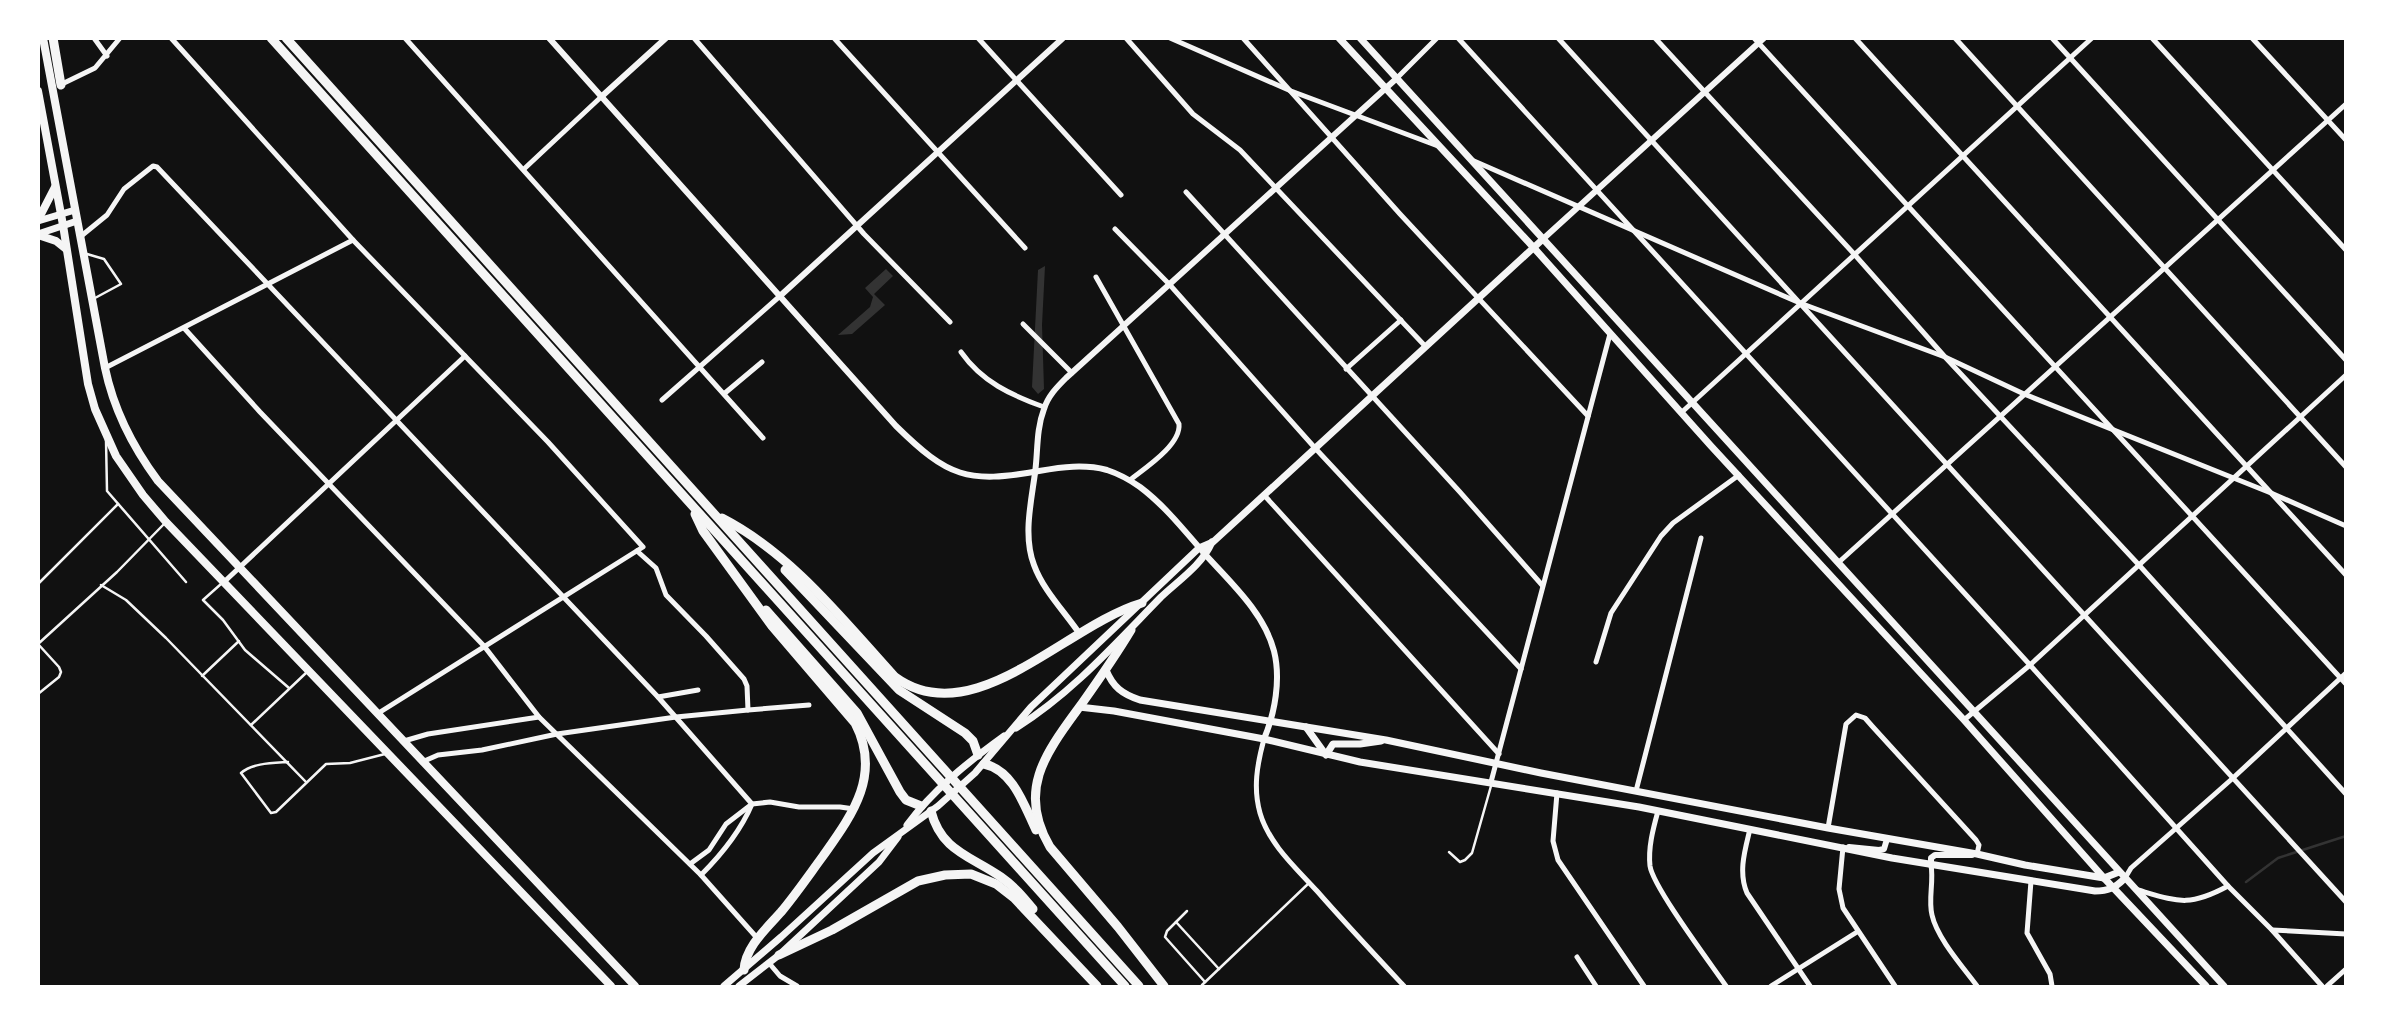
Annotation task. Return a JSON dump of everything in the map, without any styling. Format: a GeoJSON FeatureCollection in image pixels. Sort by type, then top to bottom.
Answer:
{"type":"FeatureCollection","features":[{"type":"Feature","properties":{"kind":"highway"},"geometry":{"type":"LineString","coordinates":[[53,38],[57,87]]}},
{"type":"Feature","properties":{"kind":"highway"},"geometry":{"type":"LineString","coordinates":[[271,38],[1125,986]]}},
{"type":"Feature","properties":{"kind":"highway"},"geometry":{"type":"LineString","coordinates":[[286,38],[1139,986]]}},
{"type":"Feature","properties":{"kind":"highway"},"geometry":{"type":"LineString","coordinates":[[689,503],[703,531],[772,626],[846,711],[863,742],[865,776],[854,809],[794,896],[758,939],[746,959],[744,970]]}},
{"type":"Feature","properties":{"kind":"highway"},"geometry":{"type":"LineString","coordinates":[[716,515],[767,546],[818,594],[895,677],[908,686],[928,693],[952,694],[988,685],[1110,615],[1142,603]]}},
{"type":"Feature","properties":{"kind":"highway"},"geometry":{"type":"LineString","coordinates":[[767,546],[785,570],[899,690],[965,733],[973,741],[978,755]]}},
{"type":"Feature","properties":{"kind":"highway"},"geometry":{"type":"LineString","coordinates":[[749,594],[775,619],[850,705],[867,729],[900,792],[906,800],[921,806]]}},
{"type":"Feature","properties":{"kind":"highway"},"geometry":{"type":"LineString","coordinates":[[1131,630],[1044,758],[1035,793],[1037,818],[1042,834],[1050,846],[1164,986]]}},
{"type":"Feature","properties":{"kind":"highway"},"geometry":{"type":"LineString","coordinates":[[984,764],[1000,768],[1008,777],[1051,856],[1119,938],[1157,976]]}},
{"type":"Feature","properties":{"kind":"highway"},"geometry":{"type":"LineString","coordinates":[[935,808],[938,833],[945,841],[1013,886],[1103,986]]}},
{"type":"Feature","properties":{"kind":"highway"},"geometry":{"type":"LineString","coordinates":[[779,955],[832,930],[918,881],[945,875],[971,874],[996,884],[1014,898],[1097,986]]}},
{"type":"Feature","properties":{"kind":"main road"},"geometry":{"type":"LineString","coordinates":[[43,38],[57,87],[75,210],[111,395],[123,425],[142,459],[158,481],[635,986]]}},
{"type":"Feature","properties":{"kind":"main road"},"geometry":{"type":"LineString","coordinates":[[1339,38],[1534,248],[2206,986]]}},
{"type":"Feature","properties":{"kind":"main road"},"geometry":{"type":"LineString","coordinates":[[1360,38],[2224,986]]}},
{"type":"Feature","properties":{"kind":"main road"},"geometry":{"type":"LineString","coordinates":[[38,91],[63,225],[88,384],[106,435],[125,471],[166,522],[611,986]]}},
{"type":"Feature","properties":{"kind":"main road"},"geometry":{"type":"LineString","coordinates":[[38,220],[55,187]]}},
{"type":"Feature","properties":{"kind":"main road"},"geometry":{"type":"LineString","coordinates":[[38,220],[75,210]]}},
{"type":"Feature","properties":{"kind":"main road"},"geometry":{"type":"LineString","coordinates":[[38,235],[77,221]]}},
{"type":"Feature","properties":{"kind":"main road"},"geometry":{"type":"LineString","coordinates":[[38,235],[56,241],[66,249]]}},
{"type":"Feature","properties":{"kind":"main road"},"geometry":{"type":"LineString","coordinates":[[739,986],[779,955],[879,862],[930,797],[978,755],[1037,715],[1108,654],[1170,588],[1206,555],[1213,542],[1543,239]]}},
{"type":"Feature","properties":{"kind":"main road"},"geometry":{"type":"LineString","coordinates":[[724,986],[873,853],[935,808],[975,773],[1031,707],[1199,548],[1213,542]]}},
{"type":"Feature","properties":{"kind":"main road"},"geometry":{"type":"LineString","coordinates":[[1106,670],[1115,687],[1140,700],[1386,740],[1636,792],[2025,865],[2105,878],[2122,876]]}},
{"type":"Feature","properties":{"kind":"main road"},"geometry":{"type":"LineString","coordinates":[[1079,708],[1114,711],[1264,739],[1326,755],[1658,811],[1931,865],[2095,891],[2114,888],[2122,876]]}},
{"type":"Feature","properties":{"kind":"main road"},"geometry":{"type":"LineString","coordinates":[[1306,727],[1326,755]]}},
{"type":"Feature","properties":{"kind":"main road"},"geometry":{"type":"LineString","coordinates":[[1326,755],[1333,744],[1365,744],[1386,740]]}},
{"type":"Feature","properties":{"kind":"main road"},"geometry":{"type":"LineString","coordinates":[[447,814],[464,813],[481,825]]}},
{"type":"Feature","properties":{"kind":"street"},"geometry":{"type":"LineString","coordinates":[[94,38],[107,56]]}},
{"type":"Feature","properties":{"kind":"street"},"geometry":{"type":"LineString","coordinates":[[57,87],[95,68],[120,38]]}},
{"type":"Feature","properties":{"kind":"street"},"geometry":{"type":"LineString","coordinates":[[171,38],[353,240],[643,547],[377,714]]}},
{"type":"Feature","properties":{"kind":"street"},"geometry":{"type":"LineString","coordinates":[[405,38],[763,438]]}},
{"type":"Feature","properties":{"kind":"street"},"geometry":{"type":"LineString","coordinates":[[549,38],[896,426],[935,461],[973,477],[985,478],[1066,467],[1109,471],[1130,480],[1151,496],[1206,555],[1242,596],[1267,633],[1276,664],[1271,721],[1256,768],[1261,817],[1285,857],[1404,986]]}},
{"type":"Feature","properties":{"kind":"street"},"geometry":{"type":"LineString","coordinates":[[524,169],[666,38]]}},
{"type":"Feature","properties":{"kind":"street"},"geometry":{"type":"LineString","coordinates":[[694,38],[857,226],[950,322]]}},
{"type":"Feature","properties":{"kind":"street"},"geometry":{"type":"LineString","coordinates":[[834,38],[1025,248]]}},
{"type":"Feature","properties":{"kind":"street"},"geometry":{"type":"LineString","coordinates":[[978,38],[1121,195]]}},
{"type":"Feature","properties":{"kind":"street"},"geometry":{"type":"LineString","coordinates":[[662,400],[1063,38]]}},
{"type":"Feature","properties":{"kind":"street"},"geometry":{"type":"LineString","coordinates":[[1126,38],[1194,114],[1240,150],[1426,347]]}},
{"type":"Feature","properties":{"kind":"street"},"geometry":{"type":"LineString","coordinates":[[1170,38],[1291,91],[1438,146]]}},
{"type":"Feature","properties":{"kind":"street"},"geometry":{"type":"LineString","coordinates":[[1243,38],[1588,416]]}},
{"type":"Feature","properties":{"kind":"street"},"geometry":{"type":"LineString","coordinates":[[1079,633],[1042,582],[1034,564],[1029,531],[1039,426],[1044,407],[1053,391],[1397,78],[1437,38]]}},
{"type":"Feature","properties":{"kind":"street"},"geometry":{"type":"LineString","coordinates":[[1458,38],[2228,886],[2325,986],[2346,969]]}},
{"type":"Feature","properties":{"kind":"street"},"geometry":{"type":"LineString","coordinates":[[1558,38],[2346,902]]}},
{"type":"Feature","properties":{"kind":"street"},"geometry":{"type":"LineString","coordinates":[[1655,38],[2346,794]]}},
{"type":"Feature","properties":{"kind":"street"},"geometry":{"type":"LineString","coordinates":[[1855,38],[2346,575]]}},
{"type":"Feature","properties":{"kind":"street"},"geometry":{"type":"LineString","coordinates":[[1955,38],[2346,467]]}},
{"type":"Feature","properties":{"kind":"street"},"geometry":{"type":"LineString","coordinates":[[2052,38],[2346,360]]}},
{"type":"Feature","properties":{"kind":"street"},"geometry":{"type":"LineString","coordinates":[[1682,412],[2092,38]]}},
{"type":"Feature","properties":{"kind":"street"},"geometry":{"type":"LineString","coordinates":[[2152,38],[2346,250]]}},
{"type":"Feature","properties":{"kind":"street"},"geometry":{"type":"LineString","coordinates":[[2252,38],[2346,140]]}},
{"type":"Feature","properties":{"kind":"street"},"geometry":{"type":"LineString","coordinates":[[1543,239],[1759,40],[2054,367],[2343,676],[2346,684]]}},
{"type":"Feature","properties":{"kind":"street"},"geometry":{"type":"LineString","coordinates":[[1839,562],[2272,168],[2346,104]]}},
{"type":"Feature","properties":{"kind":"street"},"geometry":{"type":"LineString","coordinates":[[1474,161],[1800,303],[1945,357],[2024,394],[2346,526]]}},
{"type":"Feature","properties":{"kind":"street"},"geometry":{"type":"LineString","coordinates":[[80,237],[112,209],[124,189],[155,166],[658,697],[752,804]]}},
{"type":"Feature","properties":{"kind":"street"},"geometry":{"type":"LineString","coordinates":[[1186,192],[1371,397],[1460,491],[1542,585]]}},
{"type":"Feature","properties":{"kind":"street"},"geometry":{"type":"LineString","coordinates":[[1115,229],[1170,285],[1315,448],[1521,669]]}},
{"type":"Feature","properties":{"kind":"street"},"geometry":{"type":"LineString","coordinates":[[105,368],[353,240]]}},
{"type":"Feature","properties":{"kind":"street"},"geometry":{"type":"LineString","coordinates":[[1096,277],[1125,325],[1179,428],[1173,443],[1130,480]]}},
{"type":"Feature","properties":{"kind":"street"},"geometry":{"type":"LineString","coordinates":[[1346,369],[1401,320]]}},
{"type":"Feature","properties":{"kind":"street"},"geometry":{"type":"LineString","coordinates":[[1023,324],[1072,373]]}},
{"type":"Feature","properties":{"kind":"street"},"geometry":{"type":"LineString","coordinates":[[184,328],[328,484],[484,646],[539,717],[701,875],[758,939]]}},
{"type":"Feature","properties":{"kind":"street"},"geometry":{"type":"LineString","coordinates":[[1491,782],[1610,334]]}},
{"type":"Feature","properties":{"kind":"street"},"geometry":{"type":"LineString","coordinates":[[961,352],[992,384],[1044,407]]}},
{"type":"Feature","properties":{"kind":"street"},"geometry":{"type":"LineString","coordinates":[[223,582],[465,356]]}},
{"type":"Feature","properties":{"kind":"street"},"geometry":{"type":"LineString","coordinates":[[724,393],[761,362]]}},
{"type":"Feature","properties":{"kind":"street"},"geometry":{"type":"LineString","coordinates":[[1964,720],[2030,665],[2346,375]]}},
{"type":"Feature","properties":{"kind":"street"},"geometry":{"type":"LineString","coordinates":[[1596,662],[1611,613],[1661,536],[1673,523],[1739,475]]}},
{"type":"Feature","properties":{"kind":"street"},"geometry":{"type":"LineString","coordinates":[[1264,495],[1499,754]]}},
{"type":"Feature","properties":{"kind":"street"},"geometry":{"type":"LineString","coordinates":[[1636,792],[1702,538]]}},
{"type":"Feature","properties":{"kind":"street"},"geometry":{"type":"LineString","coordinates":[[637,551],[656,568],[666,595],[744,679],[748,710]]}},
{"type":"Feature","properties":{"kind":"street"},"geometry":{"type":"LineString","coordinates":[[2122,876],[2343,676]]}},
{"type":"Feature","properties":{"kind":"street"},"geometry":{"type":"LineString","coordinates":[[658,697],[698,690]]}},
{"type":"Feature","properties":{"kind":"street"},"geometry":{"type":"LineString","coordinates":[[422,762],[438,755],[482,750],[557,734],[676,717],[809,705]]}},
{"type":"Feature","properties":{"kind":"street"},"geometry":{"type":"LineString","coordinates":[[1828,828],[1846,724],[1856,715],[1865,718],[1978,842],[1977,854],[1935,855],[1931,858],[1933,883],[1930,904],[1934,924],[1977,986]]}},
{"type":"Feature","properties":{"kind":"street"},"geometry":{"type":"LineString","coordinates":[[404,741],[428,734],[539,717]]}},
{"type":"Feature","properties":{"kind":"street"},"geometry":{"type":"LineString","coordinates":[[1557,793],[1553,841],[1558,860],[1644,986]]}},
{"type":"Feature","properties":{"kind":"street"},"geometry":{"type":"LineString","coordinates":[[690,864],[709,850],[733,817],[752,804],[770,802],[799,807],[854,809]]}},
{"type":"Feature","properties":{"kind":"street"},"geometry":{"type":"LineString","coordinates":[[701,875],[746,819],[752,804]]}},
{"type":"Feature","properties":{"kind":"street"},"geometry":{"type":"LineString","coordinates":[[1658,811],[1650,846],[1650,869],[1726,986]]}},
{"type":"Feature","properties":{"kind":"street"},"geometry":{"type":"LineString","coordinates":[[1750,829],[1744,852],[1743,884],[1810,986]]}},
{"type":"Feature","properties":{"kind":"street"},"geometry":{"type":"LineString","coordinates":[[1887,839],[1884,849],[1879,850],[1843,847],[1840,900],[1857,932],[1895,986]]}},
{"type":"Feature","properties":{"kind":"street"},"geometry":{"type":"LineString","coordinates":[[2031,881],[2026,933],[2050,974],[2052,986]]}},
{"type":"Feature","properties":{"kind":"street"},"geometry":{"type":"LineString","coordinates":[[2133,888],[2188,902],[2228,886]]}},
{"type":"Feature","properties":{"kind":"street"},"geometry":{"type":"LineString","coordinates":[[2272,930],[2346,934]]}},
{"type":"Feature","properties":{"kind":"street"},"geometry":{"type":"LineString","coordinates":[[1771,986],[1857,932]]}},
{"type":"Feature","properties":{"kind":"street"},"geometry":{"type":"LineString","coordinates":[[1577,957],[1597,986]]}},
{"type":"Feature","properties":{"kind":"street"},"geometry":{"type":"LineString","coordinates":[[769,962],[780,976],[797,986]]}},
{"type":"Feature","properties":{"kind":"lane"},"geometry":{"type":"LineString","coordinates":[[84,254],[104,259],[121,284],[98,298],[92,298]]}},
{"type":"Feature","properties":{"kind":"lane"},"geometry":{"type":"LineString","coordinates":[[106,435],[107,491],[186,582]]}},
{"type":"Feature","properties":{"kind":"lane"},"geometry":{"type":"LineString","coordinates":[[38,584],[118,504]]}},
{"type":"Feature","properties":{"kind":"lane"},"geometry":{"type":"LineString","coordinates":[[38,694],[61,672],[38,644],[166,522]]}},
{"type":"Feature","properties":{"kind":"lane"},"geometry":{"type":"LineString","coordinates":[[223,582],[204,600],[245,650],[289,688]]}},
{"type":"Feature","properties":{"kind":"lane"},"geometry":{"type":"LineString","coordinates":[[102,585],[116,593],[166,638],[306,782]]}},
{"type":"Feature","properties":{"kind":"lane"},"geometry":{"type":"LineString","coordinates":[[202,676],[239,640]]}},
{"type":"Feature","properties":{"kind":"lane"},"geometry":{"type":"LineString","coordinates":[[251,725],[309,671]]}},
{"type":"Feature","properties":{"kind":"lane"},"geometry":{"type":"LineString","coordinates":[[288,762],[259,765],[242,770],[241,773],[272,813],[326,764],[350,763],[389,753]]}},
{"type":"Feature","properties":{"kind":"lane"},"geometry":{"type":"LineString","coordinates":[[1449,852],[1460,862],[1472,853],[1491,782]]}},
{"type":"Feature","properties":{"kind":"lane"},"geometry":{"type":"LineString","coordinates":[[1187,911],[1165,934],[1166,940],[1204,984],[1309,883]]}},
{"type":"Feature","properties":{"kind":"lane"},"geometry":{"type":"LineString","coordinates":[[1176,922],[1219,969]]}},
{"type":"Feature","properties":{"kind":"shaded area"},"geometry":{"type":"Polygon","coordinates":[[[1045,266],[1042,325],[1044,389],[1038,394],[1032,387],[1038,270],[1045,266]]]}},
{"type":"Feature","properties":{"kind":"shaded area"},"geometry":{"type":"Polygon","coordinates":[[[886,269],[893,276],[874,294],[885,305],[852,334],[838,335],[870,307],[873,297],[865,288],[886,269]]]}},
{"type":"Feature","properties":{"kind":"waterway"},"geometry":{"type":"LineString","coordinates":[[2246,882],[2278,858],[2346,836]]}}]}
